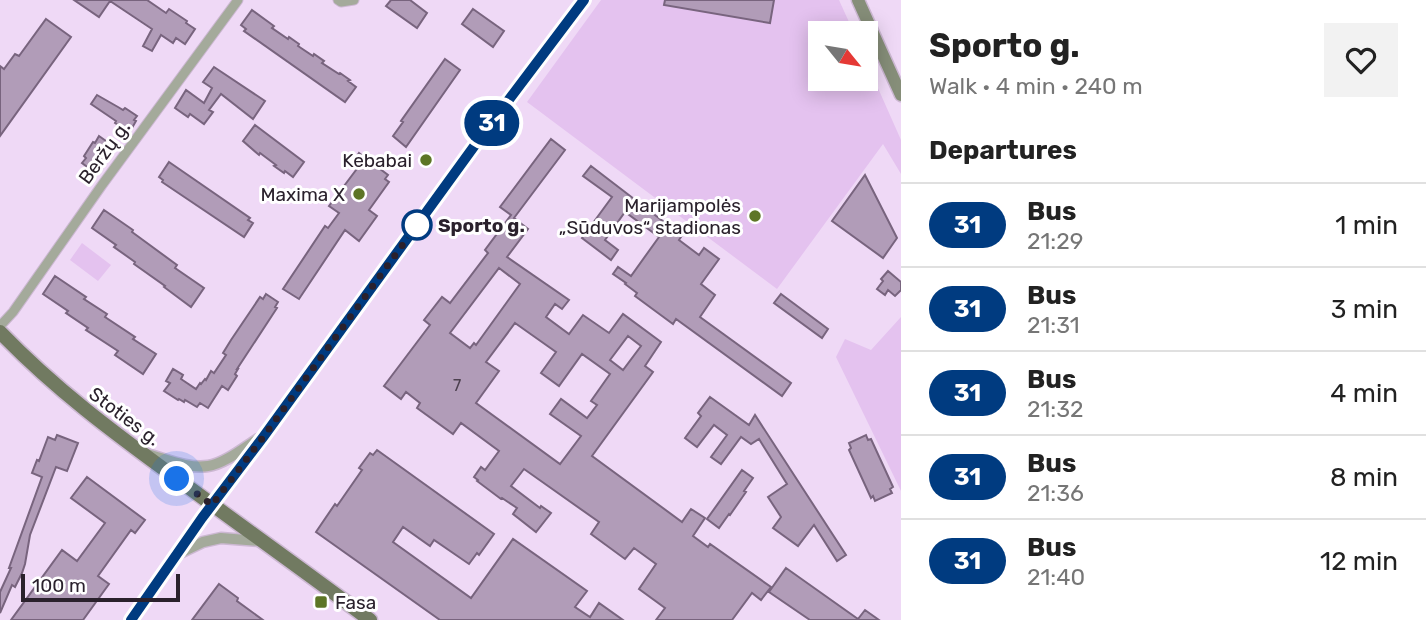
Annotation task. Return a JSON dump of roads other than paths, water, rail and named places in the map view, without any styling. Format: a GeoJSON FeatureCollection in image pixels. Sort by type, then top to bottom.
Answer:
{"type":"FeatureCollection","features":[{"type":"Feature","properties":{"kind":"main road"},"geometry":{"type":"LineString","coordinates":[[858,0],[901,95]]}},
{"type":"Feature","properties":{"kind":"main road","name":"Stoties g."},"geometry":{"type":"LineString","coordinates":[[0,332],[53,384],[106,428],[370,620]]}},
{"type":"Feature","properties":{"kind":"street","name":"Beržų g."},"geometry":{"type":"LineString","coordinates":[[0,326],[13,313],[238,0]]}},
{"type":"Feature","properties":{"kind":"street"},"geometry":{"type":"LineString","coordinates":[[338,0],[354,0]]}},
{"type":"Feature","properties":{"kind":"street"},"geometry":{"type":"LineString","coordinates":[[131,620],[175,555],[584,0]]}},
{"type":"Feature","properties":{"kind":"street"},"geometry":{"type":"LineString","coordinates":[[141,453],[194,467],[210,466],[264,436]]}},
{"type":"Feature","properties":{"kind":"street"},"geometry":{"type":"LineString","coordinates":[[175,555],[203,542],[221,538],[263,541]]}},
{"type":"Feature","properties":{"kind":"place","name":"Kebabai"},"geometry":{"type":"Point","coordinates":[426,160]}},
{"type":"Feature","properties":{"kind":"place","name":"Maxima X"},"geometry":{"type":"Point","coordinates":[359,194]}},
{"type":"Feature","properties":{"kind":"place","name":"Marijampolės „Sūduvos“ stadionas"},"geometry":{"type":"Point","coordinates":[755,216]}},
{"type":"Feature","properties":{"kind":"place","name":"Sporto g."},"geometry":{"type":"Point","coordinates":[417,225]}},
{"type":"Feature","properties":{"kind":"place","name":"Fasa"},"geometry":{"type":"Point","coordinates":[321,602]}}]}
